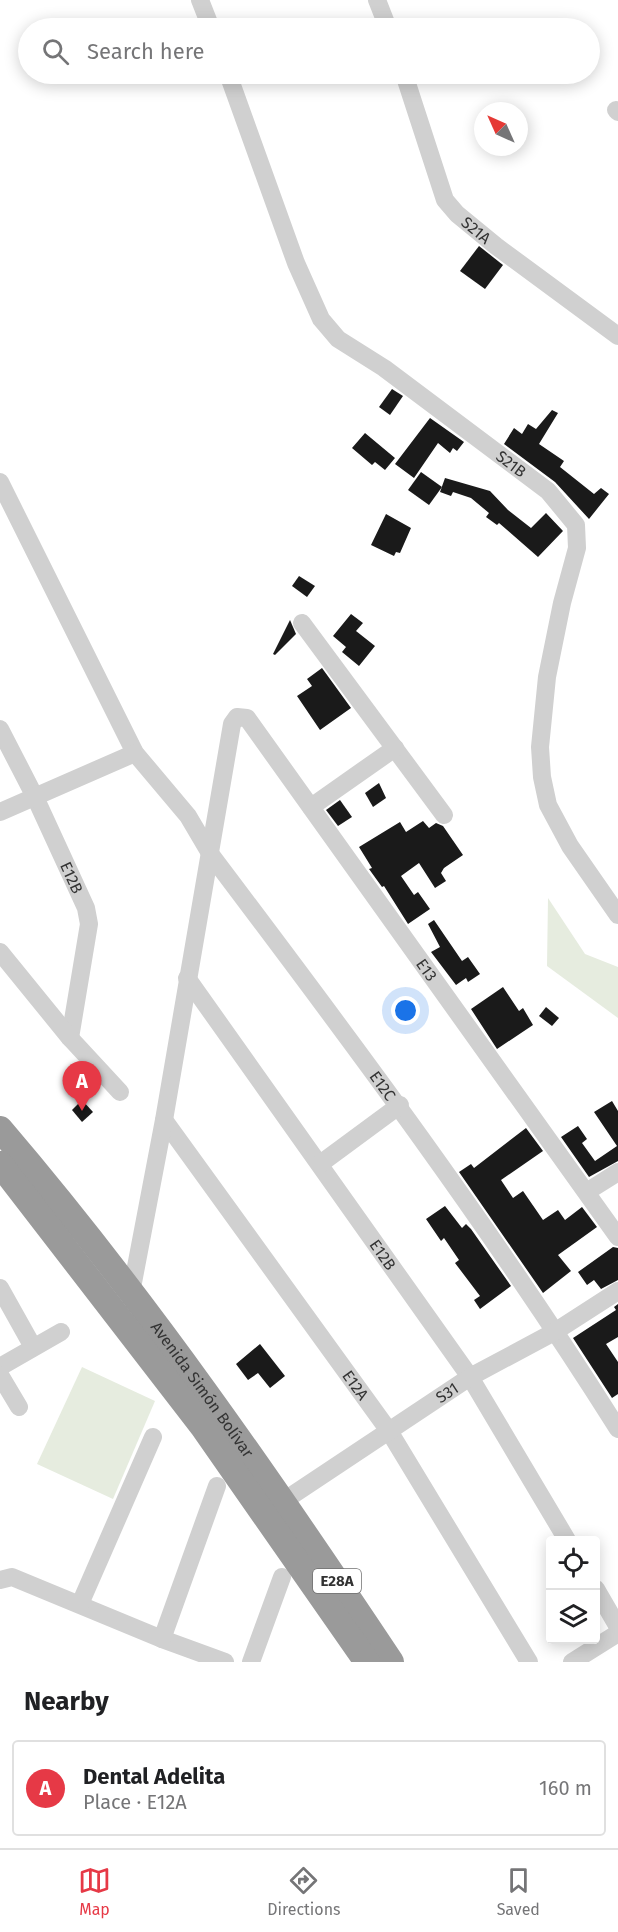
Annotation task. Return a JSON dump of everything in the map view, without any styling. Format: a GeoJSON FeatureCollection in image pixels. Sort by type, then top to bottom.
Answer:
{"type":"FeatureCollection","features":[{"type":"Feature","properties":{"kind":"highway","name":"Avenida Simón Bolívar"},"geometry":{"type":"LineString","coordinates":[[0,1129],[97,1245],[282,1502],[391,1662]]}},
{"type":"Feature","properties":{"kind":"highway","name":"Avenida Simón Bolívar"},"geometry":{"type":"LineString","coordinates":[[0,1164],[203,1427],[367,1662]]}},
{"type":"Feature","properties":{"kind":"street"},"geometry":{"type":"LineString","coordinates":[[200,0],[207,18]]}},
{"type":"Feature","properties":{"kind":"street"},"geometry":{"type":"LineString","coordinates":[[377,0],[384,18]]}},
{"type":"Feature","properties":{"kind":"street","name":"S21B"},"geometry":{"type":"LineString","coordinates":[[232,84],[296,263],[321,318],[338,339],[384,368],[548,490],[576,525],[577,548],[562,603],[547,677],[540,747],[542,777],[549,805],[570,846],[618,915]]}},
{"type":"Feature","properties":{"kind":"street","name":"S21A"},"geometry":{"type":"LineString","coordinates":[[407,84],[445,200],[457,214],[496,246],[618,336]]}},
{"type":"Feature","properties":{"kind":"street","name":"E12C"},"geometry":{"type":"LineString","coordinates":[[0,482],[135,753],[188,816],[211,855],[400,1106],[556,1331],[618,1429]]}},
{"type":"Feature","properties":{"kind":"street"},"geometry":{"type":"LineString","coordinates":[[302,623],[444,815]]}},
{"type":"Feature","properties":{"kind":"street","name":"E13"},"geometry":{"type":"LineString","coordinates":[[211,855],[232,724],[237,717],[247,718],[588,1191],[618,1237]]}},
{"type":"Feature","properties":{"kind":"street","name":"E12B"},"geometry":{"type":"LineString","coordinates":[[0,729],[35,797],[86,908],[89,924],[70,1038]]}},
{"type":"Feature","properties":{"kind":"street"},"geometry":{"type":"LineString","coordinates":[[311,807],[395,748]]}},
{"type":"Feature","properties":{"kind":"street"},"geometry":{"type":"LineString","coordinates":[[0,812],[135,753]]}},
{"type":"Feature","properties":{"kind":"street"},"geometry":{"type":"LineString","coordinates":[[131,1293],[211,855]]}},
{"type":"Feature","properties":{"kind":"street"},"geometry":{"type":"LineString","coordinates":[[0,952],[70,1038],[120,1092]]}},
{"type":"Feature","properties":{"kind":"street","name":"E12B"},"geometry":{"type":"LineString","coordinates":[[188,978],[470,1377],[565,1536]]}},
{"type":"Feature","properties":{"kind":"street"},"geometry":{"type":"LineString","coordinates":[[320,1164],[400,1106]]}},
{"type":"Feature","properties":{"kind":"street","name":"E12A"},"geometry":{"type":"LineString","coordinates":[[164,1120],[389,1431],[529,1662]]}},
{"type":"Feature","properties":{"kind":"street"},"geometry":{"type":"LineString","coordinates":[[588,1191],[618,1172]]}},
{"type":"Feature","properties":{"kind":"street"},"geometry":{"type":"LineString","coordinates":[[0,1288],[33,1347]]}},
{"type":"Feature","properties":{"kind":"street","name":"S31"},"geometry":{"type":"LineString","coordinates":[[282,1502],[470,1377],[556,1331],[618,1292]]}},
{"type":"Feature","properties":{"kind":"street"},"geometry":{"type":"LineString","coordinates":[[0,1367],[61,1332]]}},
{"type":"Feature","properties":{"kind":"street"},"geometry":{"type":"LineString","coordinates":[[0,1375],[19,1407]]}},
{"type":"Feature","properties":{"kind":"street"},"geometry":{"type":"LineString","coordinates":[[80,1605],[153,1437]]}},
{"type":"Feature","properties":{"kind":"street"},"geometry":{"type":"LineString","coordinates":[[162,1639],[217,1486]]}},
{"type":"Feature","properties":{"kind":"street"},"geometry":{"type":"LineString","coordinates":[[251,1662],[282,1577]]}},
{"type":"Feature","properties":{"kind":"street"},"geometry":{"type":"LineString","coordinates":[[6,1578],[225,1662]]}},
{"type":"Feature","properties":{"kind":"street"},"geometry":{"type":"LineString","coordinates":[[597,1590],[618,1627]]}},
{"type":"Feature","properties":{"kind":"street"},"geometry":{"type":"LineString","coordinates":[[572,1662],[618,1633]]}},
{"type":"Feature","properties":{"kind":"shaded area"},"geometry":{"type":"Polygon","coordinates":[[[548,898],[585,954],[618,967],[618,1018],[547,966],[548,898]]]}},
{"type":"Feature","properties":{"kind":"shaded area"},"geometry":{"type":"Polygon","coordinates":[[[82,1367],[155,1401],[113,1499],[37,1464],[82,1367]]]}},
{"type":"Feature","properties":{"kind":"building"},"geometry":{"type":"Polygon","coordinates":[[[479,246],[503,265],[485,289],[460,271],[479,246]]]}},
{"type":"Feature","properties":{"kind":"building"},"geometry":{"type":"Polygon","coordinates":[[[392,389],[403,396],[390,415],[379,407],[392,389]]]}},
{"type":"Feature","properties":{"kind":"building"},"geometry":{"type":"Polygon","coordinates":[[[552,410],[558,413],[539,444],[564,461],[560,467],[594,494],[601,488],[609,494],[589,519],[555,482],[504,444],[514,428],[522,434],[528,424],[536,429],[552,410]]]}},
{"type":"Feature","properties":{"kind":"building"},"geometry":{"type":"Polygon","coordinates":[[[430,418],[464,442],[457,451],[453,448],[450,453],[438,443],[414,478],[395,464],[430,418]]]}},
{"type":"Feature","properties":{"kind":"building"},"geometry":{"type":"Polygon","coordinates":[[[365,433],[395,458],[385,470],[375,462],[372,465],[352,448],[365,433]]]}},
{"type":"Feature","properties":{"kind":"building"},"geometry":{"type":"Polygon","coordinates":[[[421,472],[442,487],[429,505],[408,490],[421,472]]]}},
{"type":"Feature","properties":{"kind":"building"},"geometry":{"type":"Polygon","coordinates":[[[445,478],[490,491],[508,510],[531,528],[546,513],[563,531],[538,557],[499,523],[497,525],[486,517],[489,513],[471,498],[453,492],[451,496],[440,492],[445,478]]]}},
{"type":"Feature","properties":{"kind":"building"},"geometry":{"type":"Polygon","coordinates":[[[386,514],[411,528],[400,553],[396,552],[394,556],[371,545],[386,514]]]}},
{"type":"Feature","properties":{"kind":"building"},"geometry":{"type":"Polygon","coordinates":[[[299,576],[315,586],[307,597],[292,586],[299,576]]]}},
{"type":"Feature","properties":{"kind":"building"},"geometry":{"type":"Polygon","coordinates":[[[351,614],[363,623],[356,631],[375,646],[359,666],[342,652],[346,647],[333,636],[351,614]]]}},
{"type":"Feature","properties":{"kind":"building"},"geometry":{"type":"Polygon","coordinates":[[[290,620],[296,634],[275,655],[273,654],[290,620]]]}},
{"type":"Feature","properties":{"kind":"building"},"geometry":{"type":"Polygon","coordinates":[[[322,668],[351,708],[320,730],[297,696],[312,686],[307,679],[322,668]]]}},
{"type":"Feature","properties":{"kind":"building"},"geometry":{"type":"Polygon","coordinates":[[[379,783],[386,798],[373,807],[365,793],[379,783]]]}},
{"type":"Feature","properties":{"kind":"building"},"geometry":{"type":"Polygon","coordinates":[[[340,800],[352,817],[338,826],[326,810],[340,800]]]}},
{"type":"Feature","properties":{"kind":"building"},"geometry":{"type":"Polygon","coordinates":[[[423,821],[429,828],[436,823],[443,826],[463,855],[444,868],[441,873],[446,881],[435,888],[419,863],[401,876],[414,895],[418,892],[430,909],[408,924],[384,886],[382,887],[369,869],[372,868],[359,847],[400,822],[406,832],[423,821]]]}},
{"type":"Feature","properties":{"kind":"building"},"geometry":{"type":"Polygon","coordinates":[[[434,920],[462,961],[468,957],[480,974],[468,982],[466,978],[456,985],[431,952],[440,947],[428,924],[434,920]]]}},
{"type":"Feature","properties":{"kind":"building"},"geometry":{"type":"Polygon","coordinates":[[[503,987],[519,1011],[523,1008],[533,1025],[497,1049],[471,1009],[503,987]]]}},
{"type":"Feature","properties":{"kind":"building"},"geometry":{"type":"Polygon","coordinates":[[[546,1007],[559,1018],[552,1026],[539,1016],[546,1007]]]}},
{"type":"Feature","properties":{"kind":"building"},"geometry":{"type":"Polygon","coordinates":[[[82,1100],[93,1112],[82,1122],[72,1110],[82,1100]]]}},
{"type":"Feature","properties":{"kind":"building"},"geometry":{"type":"Polygon","coordinates":[[[612,1101],[618,1111],[618,1161],[589,1177],[561,1137],[578,1126],[587,1139],[582,1143],[595,1161],[617,1146],[594,1112],[612,1101]]]}},
{"type":"Feature","properties":{"kind":"building"},"geometry":{"type":"Polygon","coordinates":[[[526,1128],[543,1151],[501,1180],[513,1198],[523,1191],[543,1220],[558,1210],[565,1220],[582,1207],[597,1227],[558,1255],[571,1271],[543,1293],[459,1172],[471,1164],[474,1168],[526,1128]]]}},
{"type":"Feature","properties":{"kind":"building"},"geometry":{"type":"Polygon","coordinates":[[[445,1206],[462,1228],[466,1224],[471,1229],[511,1286],[480,1309],[474,1300],[480,1296],[455,1263],[459,1260],[444,1238],[441,1241],[426,1219],[445,1206]]]}},
{"type":"Feature","properties":{"kind":"building"},"geometry":{"type":"Polygon","coordinates":[[[613,1247],[618,1248],[618,1280],[601,1289],[594,1280],[587,1285],[578,1272],[613,1247]]]}},
{"type":"Feature","properties":{"kind":"building"},"geometry":{"type":"Polygon","coordinates":[[[618,1304],[618,1337],[606,1344],[618,1362],[618,1394],[612,1398],[573,1338],[616,1310],[614,1307],[618,1304]]]}},
{"type":"Feature","properties":{"kind":"building"},"geometry":{"type":"Polygon","coordinates":[[[260,1344],[285,1376],[270,1388],[258,1373],[248,1380],[236,1364],[260,1344]]]}},
{"type":"Feature","properties":{"kind":"place","name":"Dental Adelita"},"geometry":{"type":"Point","coordinates":[82,1111]}}]}
